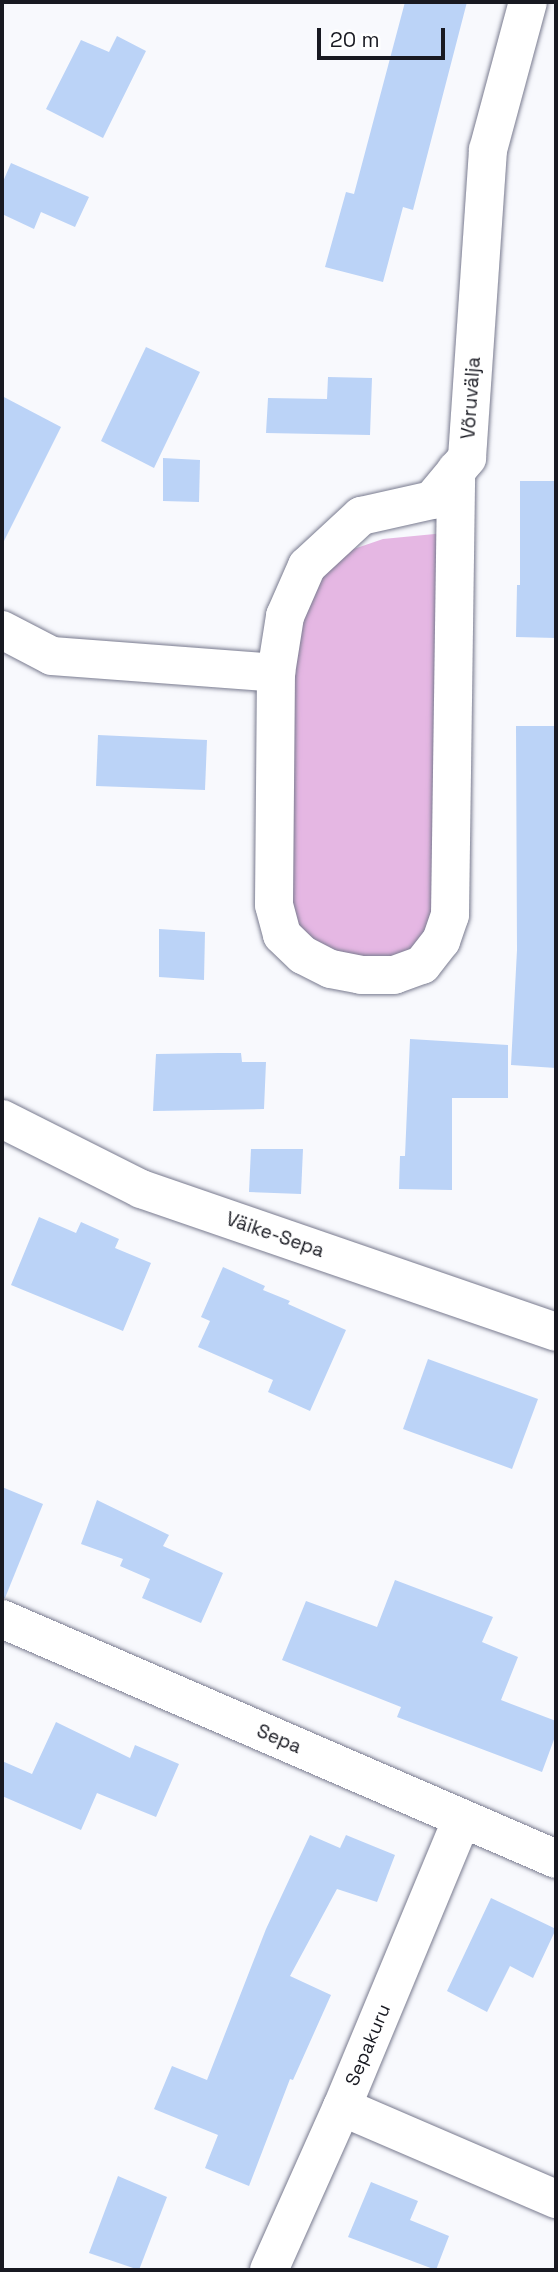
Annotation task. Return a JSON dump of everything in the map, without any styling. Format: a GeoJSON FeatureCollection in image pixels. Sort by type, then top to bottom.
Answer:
{"type":"FeatureCollection","features":[{"type":"Feature","properties":{"kind":"street","name":"Võruvälja"},"geometry":{"type":"LineString","coordinates":[[456,470],[450,915],[441,941],[422,965],[394,975],[351,973],[331,968],[303,955],[282,935],[274,905],[275,673],[285,616],[307,566],[361,516],[432,500],[456,470],[467,458],[488,150],[528,2]]}},
{"type":"Feature","properties":{"kind":"street"},"geometry":{"type":"LineString","coordinates":[[2,630],[52,656],[275,673]]}},
{"type":"Feature","properties":{"kind":"street","name":"Väike-Sepa"},"geometry":{"type":"LineString","coordinates":[[2,1119],[141,1189],[556,1332]]}},
{"type":"Feature","properties":{"kind":"street","name":"Sepa"},"geometry":{"type":"LineString","coordinates":[[2,1619],[556,1859]]}},
{"type":"Feature","properties":{"kind":"street","name":"Sepakuru"},"geometry":{"type":"LineString","coordinates":[[269,2270],[342,2107],[462,1819]]}},
{"type":"Feature","properties":{"kind":"street"},"geometry":{"type":"LineString","coordinates":[[342,2107],[556,2199]]}},
{"type":"Feature","properties":{"kind":"shaded area"},"geometry":{"type":"Polygon","coordinates":[[[445,533],[439,904],[418,943],[403,954],[380,959],[332,953],[312,940],[291,920],[282,684],[312,586],[342,553],[383,539],[445,533]]]}},
{"type":"Feature","properties":{"kind":"building"},"geometry":{"type":"Polygon","coordinates":[[[405,2],[467,2],[413,210],[403,207],[383,282],[325,267],[346,192],[354,194],[405,2]]]}},
{"type":"Feature","properties":{"kind":"building"},"geometry":{"type":"Polygon","coordinates":[[[117,36],[146,51],[103,138],[46,109],[81,40],[109,52],[117,36]]]}},
{"type":"Feature","properties":{"kind":"building"},"geometry":{"type":"Polygon","coordinates":[[[11,163],[89,197],[75,227],[41,212],[34,229],[2,214],[2,184],[11,163]]]}},
{"type":"Feature","properties":{"kind":"building"},"geometry":{"type":"Polygon","coordinates":[[[146,347],[200,372],[154,468],[101,441],[146,347]]]}},
{"type":"Feature","properties":{"kind":"building"},"geometry":{"type":"Polygon","coordinates":[[[328,377],[372,378],[370,435],[266,433],[268,398],[327,399],[328,377]]]}},
{"type":"Feature","properties":{"kind":"building"},"geometry":{"type":"Polygon","coordinates":[[[2,396],[61,427],[2,545],[2,396]]]}},
{"type":"Feature","properties":{"kind":"building"},"geometry":{"type":"Polygon","coordinates":[[[163,458],[200,460],[199,502],[163,501],[163,458]]]}},
{"type":"Feature","properties":{"kind":"building"},"geometry":{"type":"Polygon","coordinates":[[[520,481],[556,481],[556,638],[516,637],[517,585],[520,585],[520,481]]]}},
{"type":"Feature","properties":{"kind":"building"},"geometry":{"type":"Polygon","coordinates":[[[516,726],[556,726],[556,1068],[511,1065],[517,950],[516,726]]]}},
{"type":"Feature","properties":{"kind":"building"},"geometry":{"type":"Polygon","coordinates":[[[98,735],[207,740],[205,790],[96,786],[98,735]]]}},
{"type":"Feature","properties":{"kind":"building"},"geometry":{"type":"Polygon","coordinates":[[[159,929],[205,932],[204,980],[159,977],[159,929]]]}},
{"type":"Feature","properties":{"kind":"building"},"geometry":{"type":"Polygon","coordinates":[[[410,1039],[508,1045],[508,1098],[452,1098],[452,1190],[399,1189],[400,1156],[405,1156],[410,1039]]]}},
{"type":"Feature","properties":{"kind":"building"},"geometry":{"type":"Polygon","coordinates":[[[241,1053],[242,1062],[266,1062],[264,1109],[153,1111],[156,1054],[241,1053]]]}},
{"type":"Feature","properties":{"kind":"building"},"geometry":{"type":"Polygon","coordinates":[[[251,1149],[303,1149],[301,1194],[249,1192],[251,1149]]]}},
{"type":"Feature","properties":{"kind":"building"},"geometry":{"type":"Polygon","coordinates":[[[39,1217],[76,1233],[81,1222],[119,1239],[115,1248],[151,1263],[123,1331],[11,1285],[39,1217]]]}},
{"type":"Feature","properties":{"kind":"building"},"geometry":{"type":"Polygon","coordinates":[[[223,1267],[265,1286],[263,1290],[290,1301],[288,1304],[346,1330],[310,1411],[268,1392],[273,1380],[198,1347],[210,1321],[201,1317],[223,1267]]]}},
{"type":"Feature","properties":{"kind":"building"},"geometry":{"type":"Polygon","coordinates":[[[428,1359],[538,1399],[512,1469],[403,1429],[428,1359]]]}},
{"type":"Feature","properties":{"kind":"building"},"geometry":{"type":"Polygon","coordinates":[[[2,1487],[43,1504],[5,1598],[2,1598],[2,1487]]]}},
{"type":"Feature","properties":{"kind":"building"},"geometry":{"type":"Polygon","coordinates":[[[97,1500],[169,1535],[163,1546],[223,1573],[201,1623],[142,1598],[150,1579],[120,1566],[123,1559],[81,1544],[97,1500]]]}},
{"type":"Feature","properties":{"kind":"building"},"geometry":{"type":"Polygon","coordinates":[[[395,1580],[493,1617],[482,1642],[518,1657],[501,1700],[556,1721],[556,1734],[542,1772],[397,1717],[401,1707],[282,1660],[306,1601],[377,1627],[395,1580]]]}},
{"type":"Feature","properties":{"kind":"building"},"geometry":{"type":"Polygon","coordinates":[[[56,1722],[130,1758],[135,1745],[179,1764],[156,1817],[97,1793],[81,1830],[2,1796],[2,1761],[32,1774],[56,1722]]]}},
{"type":"Feature","properties":{"kind":"building"},"geometry":{"type":"Polygon","coordinates":[[[310,1835],[340,1848],[346,1835],[395,1855],[377,1902],[337,1889],[290,1976],[331,1995],[293,2080],[290,2079],[249,2186],[205,2168],[218,2135],[154,2109],[172,2066],[207,2080],[266,1929],[310,1835]]]}},
{"type":"Feature","properties":{"kind":"building"},"geometry":{"type":"Polygon","coordinates":[[[491,1898],[556,1929],[533,1978],[510,1966],[487,2012],[447,1991],[491,1898]]]}},
{"type":"Feature","properties":{"kind":"building"},"geometry":{"type":"Polygon","coordinates":[[[118,2176],[167,2197],[139,2270],[89,2253],[118,2176]]]}},
{"type":"Feature","properties":{"kind":"building"},"geometry":{"type":"Polygon","coordinates":[[[371,2182],[418,2201],[410,2220],[449,2236],[436,2270],[348,2237],[371,2182]]]}}]}
